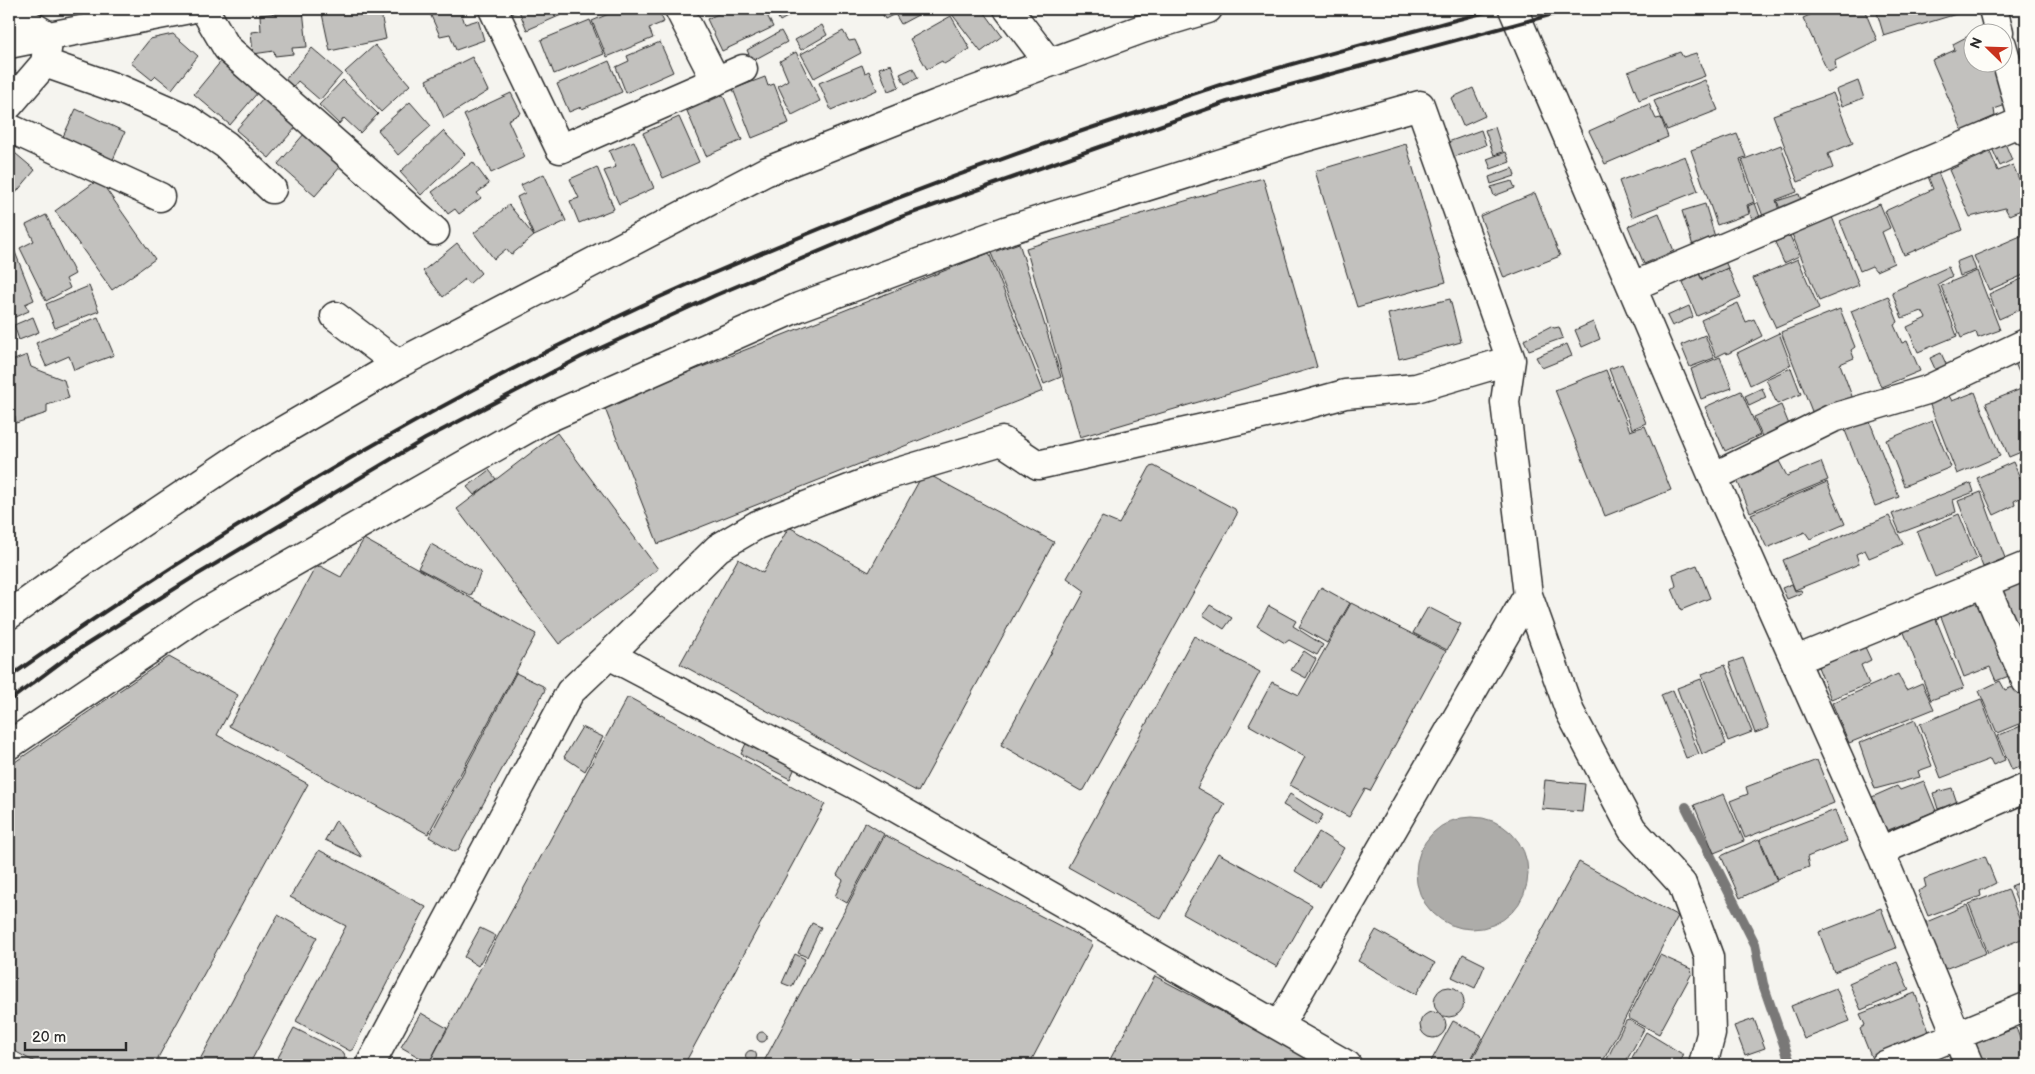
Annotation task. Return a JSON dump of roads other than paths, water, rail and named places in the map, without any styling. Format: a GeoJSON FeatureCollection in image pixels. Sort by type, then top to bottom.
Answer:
{"type":"FeatureCollection","features":[{"type":"Feature","properties":{"kind":"street"},"geometry":{"type":"LineString","coordinates":[[9,44],[190,9]]}},
{"type":"Feature","properties":{"kind":"street"},"geometry":{"type":"LineString","coordinates":[[204,9],[227,48],[435,231]]}},
{"type":"Feature","properties":{"kind":"street"},"geometry":{"type":"LineString","coordinates":[[493,9],[560,149],[742,69]]}},
{"type":"Feature","properties":{"kind":"street"},"geometry":{"type":"LineString","coordinates":[[679,9],[716,81]]}},
{"type":"Feature","properties":{"kind":"street"},"geometry":{"type":"LineString","coordinates":[[1008,9],[1049,63]]}},
{"type":"Feature","properties":{"kind":"street"},"geometry":{"type":"LineString","coordinates":[[9,615],[84,561],[253,448],[398,364],[765,172],[1049,63],[1142,29],[1208,9]]}},
{"type":"Feature","properties":{"kind":"street"},"geometry":{"type":"LineString","coordinates":[[1514,9],[1713,477],[1880,851],[1968,1065]]}},
{"type":"Feature","properties":{"kind":"street"},"geometry":{"type":"LineString","coordinates":[[1993,9],[1996,22]]}},
{"type":"Feature","properties":{"kind":"street"},"geometry":{"type":"LineString","coordinates":[[9,12],[49,36]]}},
{"type":"Feature","properties":{"kind":"street"},"geometry":{"type":"LineString","coordinates":[[9,105],[45,63],[49,36]]}},
{"type":"Feature","properties":{"kind":"street"},"geometry":{"type":"LineString","coordinates":[[45,63],[122,90],[186,118],[226,145],[272,189]]}},
{"type":"Feature","properties":{"kind":"street"},"geometry":{"type":"LineString","coordinates":[[1633,286],[2025,126],[2010,72]]}},
{"type":"Feature","properties":{"kind":"street"},"geometry":{"type":"LineString","coordinates":[[9,745],[201,616],[540,420],[799,307],[1008,230],[1292,141],[1420,106],[1511,360],[1505,402],[1528,595],[1570,712],[1632,828],[1682,884],[1710,957],[1711,1034],[1703,1065]]}},
{"type":"Feature","properties":{"kind":"street"},"geometry":{"type":"LineString","coordinates":[[9,128],[160,197]]}},
{"type":"Feature","properties":{"kind":"street"},"geometry":{"type":"LineString","coordinates":[[335,316],[398,364]]}},
{"type":"Feature","properties":{"kind":"street"},"geometry":{"type":"LineString","coordinates":[[1713,477],[1833,418],[1927,390],[2026,343]]}},
{"type":"Feature","properties":{"kind":"street"},"geometry":{"type":"LineString","coordinates":[[370,1065],[570,692],[718,548],[757,525],[875,479],[1002,441],[1038,465],[1298,407],[1344,394],[1416,388],[1511,360]]}},
{"type":"Feature","properties":{"kind":"street"},"geometry":{"type":"LineString","coordinates":[[1796,660],[2026,566]]}},
{"type":"Feature","properties":{"kind":"street"},"geometry":{"type":"LineString","coordinates":[[1984,582],[2026,681]]}},
{"type":"Feature","properties":{"kind":"street"},"geometry":{"type":"LineString","coordinates":[[1279,1026],[1528,595]]}},
{"type":"Feature","properties":{"kind":"street"},"geometry":{"type":"LineString","coordinates":[[609,655],[854,784],[1347,1065]]}},
{"type":"Feature","properties":{"kind":"street"},"geometry":{"type":"LineString","coordinates":[[1880,851],[2026,788]]}},
{"type":"Feature","properties":{"kind":"street"},"geometry":{"type":"LineString","coordinates":[[1885,1065],[2026,1007]]}},
{"type":"Feature","properties":{"kind":"waterway"},"geometry":{"type":"LineString","coordinates":[[1686,807],[1755,944],[1763,984],[1791,1065]]}},
{"type":"Feature","properties":{"kind":"railway"},"geometry":{"type":"LineString","coordinates":[[9,677],[177,564],[349,459],[437,409],[526,362],[617,317],[709,275],[821,228],[1049,142],[1260,73],[1497,9]]}},
{"type":"Feature","properties":{"kind":"railway"},"geometry":{"type":"LineString","coordinates":[[9,701],[76,651],[195,576],[425,439],[581,357],[716,295],[898,218],[1227,102],[1572,9]]}}]}
